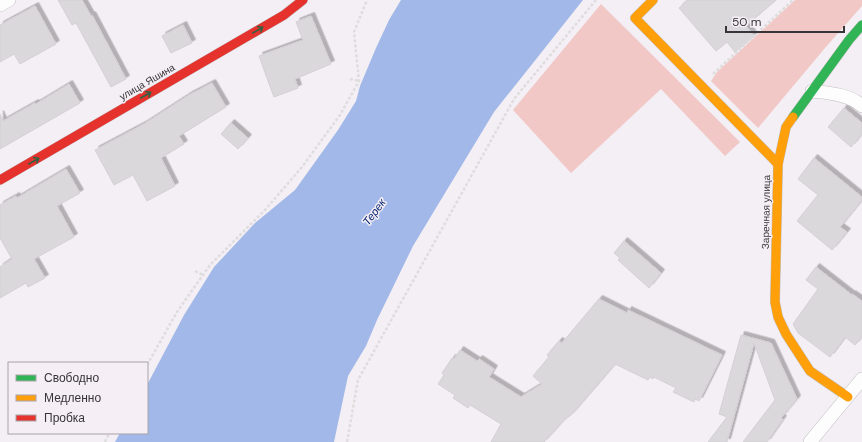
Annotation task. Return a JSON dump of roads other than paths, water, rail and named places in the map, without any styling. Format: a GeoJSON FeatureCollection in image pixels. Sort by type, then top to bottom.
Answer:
{"type":"FeatureCollection","features":[{"type":"Feature","properties":{"kind":"street"},"geometry":{"type":"LineString","coordinates":[[0,5],[9,0]]}},
{"type":"Feature","properties":{"kind":"street","name":"улица Яшина"},"geometry":{"type":"LineString","coordinates":[[0,180],[284,15],[303,0]]}},
{"type":"Feature","properties":{"kind":"street"},"geometry":{"type":"LineString","coordinates":[[652,0],[635,18],[778,164]]}},
{"type":"Feature","properties":{"kind":"street","name":"Заречная улица"},"geometry":{"type":"LineString","coordinates":[[848,397],[810,371],[786,334],[778,317],[775,302],[775,284],[778,164],[786,127],[849,40],[862,25]]}},
{"type":"Feature","properties":{"kind":"street"},"geometry":{"type":"LineString","coordinates":[[812,92],[836,93],[858,102],[862,106]]}},
{"type":"Feature","properties":{"kind":"street"},"geometry":{"type":"LineString","coordinates":[[810,442],[862,379]]}},
{"type":"Feature","properties":{"kind":"water","name":"Терек"},"geometry":{"type":"Polygon","coordinates":[[[401,0],[583,0],[494,112],[413,246],[366,346],[348,376],[334,442],[115,442],[119,434],[148,434],[148,383],[184,315],[214,267],[255,223],[295,190],[338,130],[356,101],[360,86],[389,20],[401,0]]]}}]}
